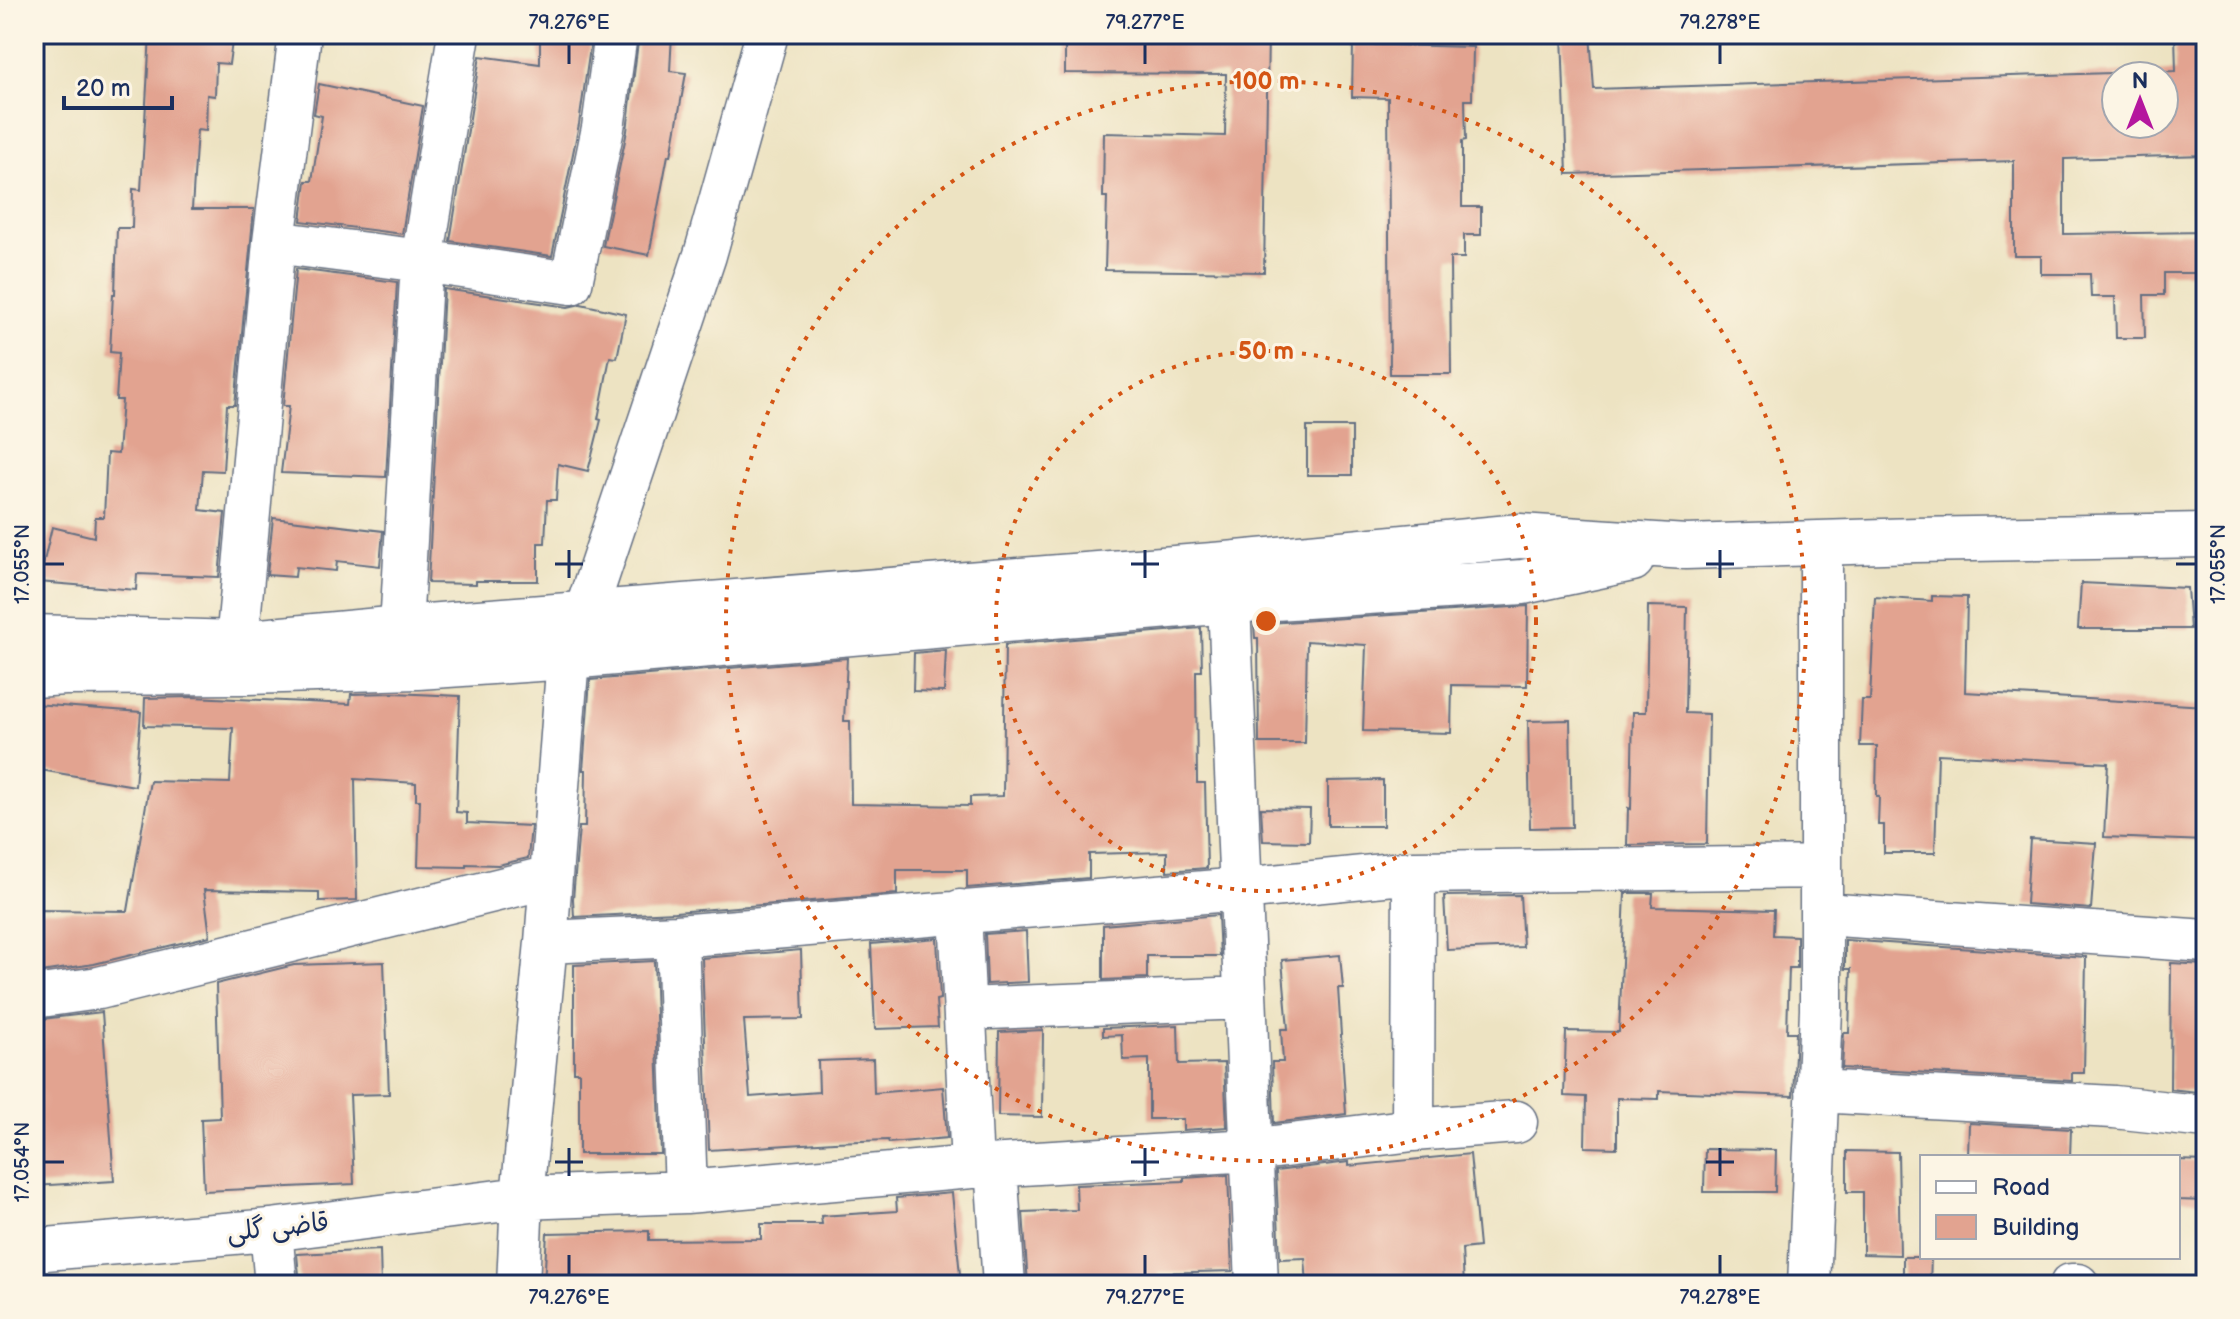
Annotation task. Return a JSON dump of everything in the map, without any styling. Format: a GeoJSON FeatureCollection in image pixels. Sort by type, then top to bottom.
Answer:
{"type":"FeatureCollection","features":[{"type":"Feature","properties":{"kind":"street"},"geometry":{"type":"LineString","coordinates":[[237,643],[274,242],[300,34]]}},
{"type":"Feature","properties":{"kind":"street"},"geometry":{"type":"LineString","coordinates":[[401,628],[422,261],[459,34]]}},
{"type":"Feature","properties":{"kind":"street"},"geometry":{"type":"LineString","coordinates":[[274,242],[571,283],[603,128],[616,34]]}},
{"type":"Feature","properties":{"kind":"street"},"geometry":{"type":"LineString","coordinates":[[518,1285],[522,1198],[568,657],[705,255],[767,34]]}},
{"type":"Feature","properties":{"kind":"street"},"geometry":{"type":"LineString","coordinates":[[34,637],[237,643],[1226,564],[1520,536],[1686,547],[2206,535]]}},
{"type":"Feature","properties":{"kind":"street"},"geometry":{"type":"LineString","coordinates":[[1809,1285],[1823,914],[1820,867],[1821,543]]}},
{"type":"Feature","properties":{"kind":"street"},"geometry":{"type":"LineString","coordinates":[[34,675],[418,667],[568,657],[1229,601],[1523,582],[1686,547]]}},
{"type":"Feature","properties":{"kind":"street"},"geometry":{"type":"LineString","coordinates":[[1229,601],[1257,1285]]}},
{"type":"Feature","properties":{"kind":"street"},"geometry":{"type":"LineString","coordinates":[[546,942],[677,936],[1414,872],[1820,867]]}},
{"type":"Feature","properties":{"kind":"street"},"geometry":{"type":"LineString","coordinates":[[1413,1130],[1414,872]]}},
{"type":"Feature","properties":{"kind":"street"},"geometry":{"type":"LineString","coordinates":[[34,997],[99,988],[550,877]]}},
{"type":"Feature","properties":{"kind":"street"},"geometry":{"type":"LineString","coordinates":[[960,911],[965,1009],[984,1167],[1004,1285]]}},
{"type":"Feature","properties":{"kind":"street"},"geometry":{"type":"LineString","coordinates":[[1823,914],[2206,941]]}},
{"type":"Feature","properties":{"kind":"street"},"geometry":{"type":"LineString","coordinates":[[677,936],[686,1192]]}},
{"type":"Feature","properties":{"kind":"street"},"geometry":{"type":"LineString","coordinates":[[965,1009],[1245,998]]}},
{"type":"Feature","properties":{"kind":"street"},"geometry":{"type":"LineString","coordinates":[[1817,1091],[2114,1107],[2206,1117]]}},
{"type":"Feature","properties":{"kind":"street","name":"قاضی گلی"},"geometry":{"type":"LineString","coordinates":[[34,1250],[271,1230],[522,1198],[686,1192],[984,1167],[1251,1150],[1413,1130],[1516,1122]]}},
{"type":"Feature","properties":{"kind":"street"},"geometry":{"type":"LineString","coordinates":[[271,1230],[276,1285]]}},
{"type":"Feature","properties":{"kind":"street"},"geometry":{"type":"LineString","coordinates":[[2071,1285],[2078,1285]]}},
{"type":"Feature","properties":{"kind":"building"},"geometry":{"type":"Polygon","coordinates":[[[150,34],[233,34],[229,64],[216,63],[215,96],[207,95],[206,131],[197,130],[192,209],[254,209],[235,405],[227,405],[223,471],[203,470],[200,510],[225,513],[219,577],[137,574],[136,590],[39,582],[52,527],[94,537],[95,517],[104,517],[107,453],[118,454],[122,400],[116,400],[119,353],[110,352],[117,228],[132,228],[133,189],[141,190],[150,34]]]}},
{"type":"Feature","properties":{"kind":"building"},"geometry":{"type":"Polygon","coordinates":[[[540,34],[592,34],[579,124],[552,256],[450,241],[480,56],[540,64],[540,34]]]}},
{"type":"Feature","properties":{"kind":"building"},"geometry":{"type":"Polygon","coordinates":[[[639,34],[672,34],[670,71],[686,73],[649,255],[603,246],[627,131],[639,34]]]}},
{"type":"Feature","properties":{"kind":"building"},"geometry":{"type":"Polygon","coordinates":[[[1065,34],[1268,34],[1264,272],[1105,270],[1107,197],[1103,197],[1104,133],[1225,136],[1226,74],[1065,73],[1065,34]]]}},
{"type":"Feature","properties":{"kind":"building"},"geometry":{"type":"Polygon","coordinates":[[[1562,34],[1590,34],[1594,89],[2100,73],[2100,140],[2180,140],[2180,60],[2176,60],[2175,34],[2206,34],[2206,155],[2064,159],[2064,234],[2206,232],[2206,273],[2164,273],[2164,295],[2144,295],[2145,338],[2116,338],[2115,297],[2091,297],[2090,274],[2041,274],[2041,256],[2014,256],[2014,161],[1567,174],[1562,34]]]}},
{"type":"Feature","properties":{"kind":"building"},"geometry":{"type":"Polygon","coordinates":[[[1353,44],[1473,47],[1472,100],[1465,100],[1466,140],[1462,141],[1462,207],[1481,207],[1481,235],[1464,235],[1464,258],[1450,258],[1451,374],[1390,374],[1388,98],[1352,97],[1353,44]]]}},
{"type":"Feature","properties":{"kind":"building"},"geometry":{"type":"Polygon","coordinates":[[[319,84],[423,106],[402,234],[301,221],[306,181],[312,181],[322,116],[314,114],[319,84]]]}},
{"type":"Feature","properties":{"kind":"building"},"geometry":{"type":"Polygon","coordinates":[[[296,269],[397,282],[386,477],[281,473],[289,406],[283,406],[296,269]]]}},
{"type":"Feature","properties":{"kind":"building"},"geometry":{"type":"Polygon","coordinates":[[[444,289],[568,307],[581,304],[626,314],[617,358],[610,357],[598,419],[601,420],[588,471],[558,464],[556,500],[547,500],[545,543],[538,543],[538,581],[428,583],[444,289]]]}},
{"type":"Feature","properties":{"kind":"building"},"geometry":{"type":"Polygon","coordinates":[[[1307,427],[1352,427],[1352,475],[1307,475],[1307,427]]]}},
{"type":"Feature","properties":{"kind":"building"},"geometry":{"type":"Polygon","coordinates":[[[273,518],[383,531],[380,566],[337,561],[336,571],[296,567],[295,577],[267,575],[273,518]]]}},
{"type":"Feature","properties":{"kind":"building"},"geometry":{"type":"Polygon","coordinates":[[[2081,583],[2187,588],[2190,629],[2078,629],[2081,583]]]}},
{"type":"Feature","properties":{"kind":"building"},"geometry":{"type":"Polygon","coordinates":[[[1932,596],[1967,597],[1965,692],[2206,706],[2206,841],[2104,837],[2108,763],[1938,754],[1935,853],[1884,853],[1884,825],[1878,825],[1879,797],[1876,796],[1877,746],[1860,746],[1862,700],[1870,700],[1875,597],[1932,601],[1932,596]]]}},
{"type":"Feature","properties":{"kind":"building"},"geometry":{"type":"Polygon","coordinates":[[[1528,606],[1527,686],[1452,685],[1451,733],[1363,731],[1366,645],[1307,641],[1305,743],[1259,743],[1258,638],[1255,638],[1254,624],[1528,606]]]}},
{"type":"Feature","properties":{"kind":"building"},"geometry":{"type":"Polygon","coordinates":[[[1648,606],[1687,607],[1685,713],[1709,714],[1707,844],[1627,845],[1633,712],[1646,712],[1648,606]]]}},
{"type":"Feature","properties":{"kind":"building"},"geometry":{"type":"Polygon","coordinates":[[[1201,628],[1202,671],[1196,671],[1197,783],[1205,783],[1207,868],[1167,871],[1167,852],[1089,854],[1089,878],[967,888],[967,870],[897,870],[897,894],[574,917],[579,827],[585,827],[586,770],[583,770],[590,680],[847,658],[844,721],[850,721],[851,804],[970,806],[970,797],[1003,796],[1005,645],[1201,628]]]}},
{"type":"Feature","properties":{"kind":"building"},"geometry":{"type":"Polygon","coordinates":[[[946,650],[944,692],[913,691],[914,653],[946,650]]]}},
{"type":"Feature","properties":{"kind":"building"},"geometry":{"type":"Polygon","coordinates":[[[351,694],[460,696],[456,812],[467,813],[467,823],[531,826],[528,858],[498,865],[418,866],[420,800],[416,800],[416,783],[355,779],[357,900],[319,901],[319,892],[204,890],[210,936],[94,964],[34,973],[34,910],[128,911],[150,781],[230,783],[233,728],[144,726],[145,698],[350,704],[351,694]]]}},
{"type":"Feature","properties":{"kind":"building"},"geometry":{"type":"Polygon","coordinates":[[[34,704],[141,712],[135,786],[34,769],[34,704]]]}},
{"type":"Feature","properties":{"kind":"building"},"geometry":{"type":"Polygon","coordinates":[[[1570,720],[1572,827],[1530,828],[1528,721],[1570,720]]]}},
{"type":"Feature","properties":{"kind":"building"},"geometry":{"type":"Polygon","coordinates":[[[1383,780],[1383,826],[1328,826],[1328,781],[1383,780]]]}},
{"type":"Feature","properties":{"kind":"building"},"geometry":{"type":"Polygon","coordinates":[[[1261,808],[1310,809],[1309,842],[1263,841],[1261,808]]]}},
{"type":"Feature","properties":{"kind":"building"},"geometry":{"type":"Polygon","coordinates":[[[2030,839],[2096,843],[2091,909],[2026,904],[2030,839]]]}},
{"type":"Feature","properties":{"kind":"building"},"geometry":{"type":"Polygon","coordinates":[[[1625,893],[1653,893],[1652,907],[1774,910],[1773,935],[1797,936],[1797,968],[1789,968],[1787,1032],[1796,1032],[1793,1096],[1659,1091],[1659,1099],[1617,1098],[1617,1148],[1585,1147],[1586,1097],[1564,1096],[1566,1031],[1619,1032],[1625,893]]]}},
{"type":"Feature","properties":{"kind":"building"},"geometry":{"type":"Polygon","coordinates":[[[1520,895],[1523,947],[1447,950],[1444,896],[1520,895]]]}},
{"type":"Feature","properties":{"kind":"building"},"geometry":{"type":"Polygon","coordinates":[[[1218,915],[1220,956],[1147,956],[1147,978],[1103,980],[1103,925],[1218,915]]]}},
{"type":"Feature","properties":{"kind":"building"},"geometry":{"type":"Polygon","coordinates":[[[1026,931],[1028,982],[987,984],[985,934],[1026,931]]]}},
{"type":"Feature","properties":{"kind":"building"},"geometry":{"type":"Polygon","coordinates":[[[937,938],[938,1027],[875,1029],[871,944],[937,938]]]}},
{"type":"Feature","properties":{"kind":"building"},"geometry":{"type":"Polygon","coordinates":[[[1845,940],[2086,957],[2084,1073],[2072,1073],[2072,1081],[1842,1068],[1844,1033],[1849,1033],[1851,969],[1845,969],[1845,940]]]}},
{"type":"Feature","properties":{"kind":"building"},"geometry":{"type":"Polygon","coordinates":[[[801,950],[803,1019],[744,1020],[750,1097],[819,1092],[818,1061],[873,1059],[874,1093],[943,1087],[947,1138],[709,1150],[702,958],[801,950]]]}},
{"type":"Feature","properties":{"kind":"building"},"geometry":{"type":"Polygon","coordinates":[[[1340,955],[1343,988],[1338,988],[1346,1114],[1274,1123],[1272,1062],[1283,1062],[1281,1029],[1288,1029],[1282,960],[1340,955]]]}},
{"type":"Feature","properties":{"kind":"building"},"geometry":{"type":"Polygon","coordinates":[[[654,961],[661,1154],[579,1154],[579,1072],[574,1072],[574,965],[654,961]]]}},
{"type":"Feature","properties":{"kind":"building"},"geometry":{"type":"Polygon","coordinates":[[[384,962],[389,1094],[350,1095],[354,1184],[204,1191],[201,1119],[220,1118],[216,984],[294,965],[384,962]]]}},
{"type":"Feature","properties":{"kind":"building"},"geometry":{"type":"Polygon","coordinates":[[[2171,963],[2206,965],[2206,1093],[2170,1089],[2171,963]]]}},
{"type":"Feature","properties":{"kind":"building"},"geometry":{"type":"Polygon","coordinates":[[[102,1012],[114,1181],[34,1186],[34,1020],[102,1012]]]}},
{"type":"Feature","properties":{"kind":"building"},"geometry":{"type":"Polygon","coordinates":[[[1178,1025],[1179,1064],[1224,1063],[1227,1127],[1183,1130],[1183,1119],[1149,1119],[1149,1059],[1123,1060],[1122,1035],[1103,1036],[1103,1028],[1178,1025]]]}},
{"type":"Feature","properties":{"kind":"building"},"geometry":{"type":"Polygon","coordinates":[[[1043,1030],[1042,1117],[998,1116],[999,1032],[1043,1030]]]}},
{"type":"Feature","properties":{"kind":"building"},"geometry":{"type":"Polygon","coordinates":[[[1969,1123],[2071,1129],[2070,1155],[1968,1155],[1969,1123]]]}},
{"type":"Feature","properties":{"kind":"building"},"geometry":{"type":"Polygon","coordinates":[[[1705,1149],[1776,1150],[1775,1192],[1704,1192],[1705,1149]]]}},
{"type":"Feature","properties":{"kind":"building"},"geometry":{"type":"Polygon","coordinates":[[[1847,1151],[1898,1152],[1900,1255],[1863,1254],[1863,1192],[1847,1192],[1847,1151]]]}},
{"type":"Feature","properties":{"kind":"building"},"geometry":{"type":"Polygon","coordinates":[[[1470,1154],[1479,1247],[1462,1249],[1464,1285],[1307,1285],[1305,1258],[1280,1259],[1276,1171],[1349,1162],[1349,1166],[1470,1154]]]}},
{"type":"Feature","properties":{"kind":"building"},"geometry":{"type":"Polygon","coordinates":[[[2180,1160],[2206,1161],[2206,1201],[2180,1200],[2180,1160]]]}},
{"type":"Feature","properties":{"kind":"building"},"geometry":{"type":"Polygon","coordinates":[[[1228,1175],[1232,1271],[1158,1273],[1158,1276],[1068,1280],[1069,1285],[1028,1285],[1023,1212],[1077,1210],[1076,1185],[1184,1181],[1184,1178],[1228,1175]]]}},
{"type":"Feature","properties":{"kind":"building"},"geometry":{"type":"Polygon","coordinates":[[[952,1193],[961,1285],[544,1285],[547,1233],[649,1231],[649,1240],[761,1239],[761,1224],[822,1224],[821,1216],[897,1211],[896,1198],[952,1193]]]}},
{"type":"Feature","properties":{"kind":"building"},"geometry":{"type":"Polygon","coordinates":[[[380,1250],[381,1285],[300,1285],[297,1254],[380,1250]]]}},
{"type":"Feature","properties":{"kind":"building"},"geometry":{"type":"Polygon","coordinates":[[[1903,1257],[1931,1259],[1930,1285],[1903,1285],[1903,1257]]]}}]}
